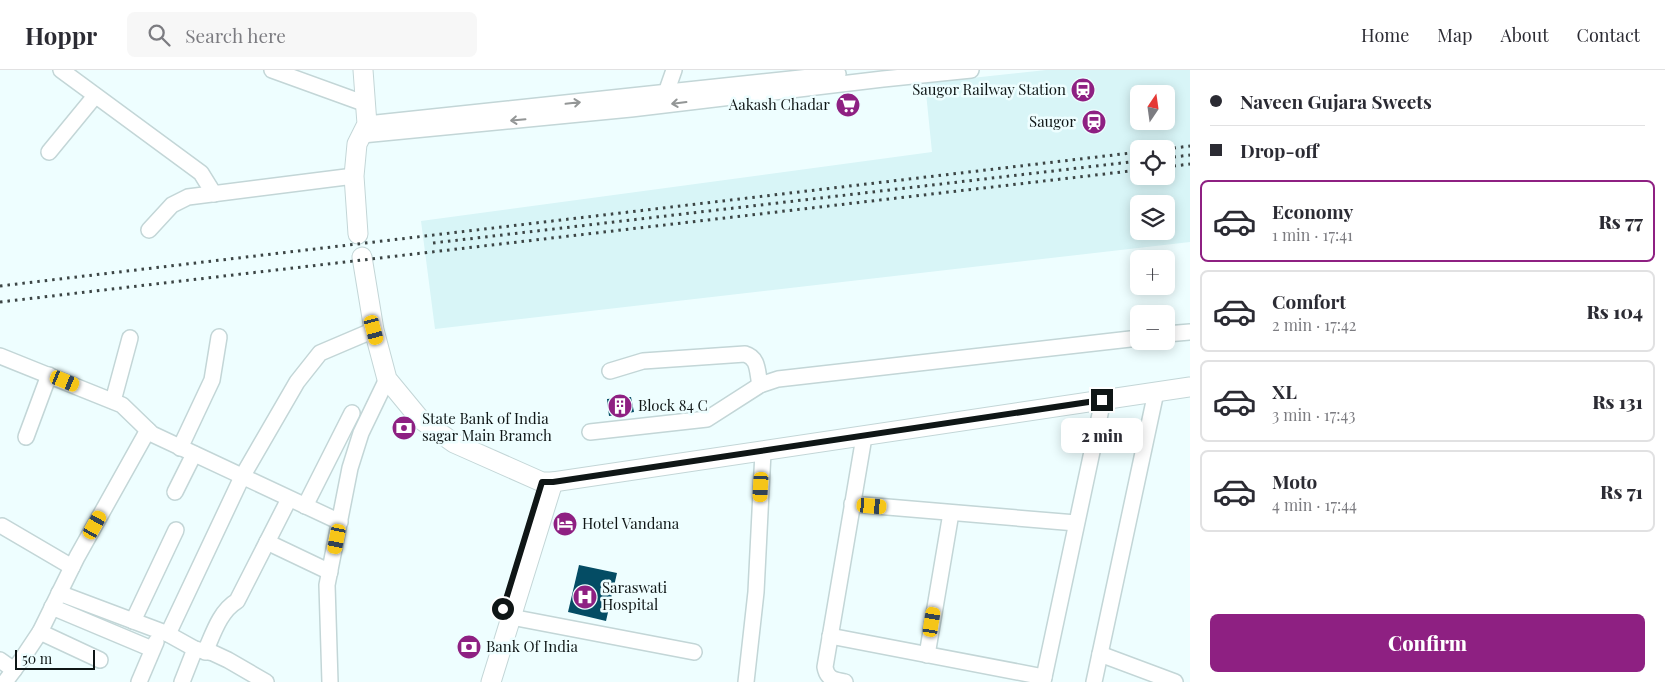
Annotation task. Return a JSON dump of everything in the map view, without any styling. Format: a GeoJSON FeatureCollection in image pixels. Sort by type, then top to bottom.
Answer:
{"type":"FeatureCollection","features":[{"type":"Feature","properties":{"kind":"main road"},"geometry":{"type":"LineString","coordinates":[[358,234],[354,176],[357,144],[365,129],[366,104],[363,70]]}},
{"type":"Feature","properties":{"kind":"main road"},"geometry":{"type":"LineString","coordinates":[[362,257],[374,330],[387,379],[420,419],[454,443],[547,482],[763,452],[1190,387]]}},
{"type":"Feature","properties":{"kind":"main road"},"geometry":{"type":"LineString","coordinates":[[491,682],[511,618],[547,482]]}},
{"type":"Feature","properties":{"kind":"main road"},"geometry":{"type":"LineString","coordinates":[[480,682],[547,482]]}},
{"type":"Feature","properties":{"kind":"street"},"geometry":{"type":"LineString","coordinates":[[61,70],[201,173],[214,194]]}},
{"type":"Feature","properties":{"kind":"street"},"geometry":{"type":"LineString","coordinates":[[272,70],[366,104]]}},
{"type":"Feature","properties":{"kind":"street"},"geometry":{"type":"LineString","coordinates":[[666,93],[674,70]]}},
{"type":"Feature","properties":{"kind":"street"},"geometry":{"type":"LineString","coordinates":[[365,129],[871,70]]}},
{"type":"Feature","properties":{"kind":"street"},"geometry":{"type":"LineString","coordinates":[[365,129],[631,109],[971,70]]}},
{"type":"Feature","properties":{"kind":"street"},"geometry":{"type":"LineString","coordinates":[[49,152],[95,96]]}},
{"type":"Feature","properties":{"kind":"street"},"geometry":{"type":"LineString","coordinates":[[149,230],[176,202],[188,197],[354,176]]}},
{"type":"Feature","properties":{"kind":"street"},"geometry":{"type":"LineString","coordinates":[[139,682],[152,649],[164,632],[242,477],[297,382],[320,353],[374,330]]}},
{"type":"Feature","properties":{"kind":"street"},"geometry":{"type":"LineString","coordinates":[[1175,333],[1190,332]]}},
{"type":"Feature","properties":{"kind":"street"},"geometry":{"type":"LineString","coordinates":[[180,448],[212,380],[219,337]]}},
{"type":"Feature","properties":{"kind":"street"},"geometry":{"type":"LineString","coordinates":[[113,401],[130,338]]}},
{"type":"Feature","properties":{"kind":"street"},"geometry":{"type":"LineString","coordinates":[[590,432],[707,419],[760,385],[778,379],[1130,339]]}},
{"type":"Feature","properties":{"kind":"street"},"geometry":{"type":"LineString","coordinates":[[610,371],[643,361],[745,354],[755,359],[760,385]]}},
{"type":"Feature","properties":{"kind":"street"},"geometry":{"type":"LineString","coordinates":[[0,356],[122,404],[152,434],[340,522]]}},
{"type":"Feature","properties":{"kind":"street"},"geometry":{"type":"LineString","coordinates":[[26,437],[49,375]]}},
{"type":"Feature","properties":{"kind":"street"},"geometry":{"type":"LineString","coordinates":[[330,682],[327,586],[350,468],[361,433],[387,379]]}},
{"type":"Feature","properties":{"kind":"street"},"geometry":{"type":"LineString","coordinates":[[1094,682],[1156,392]]}},
{"type":"Feature","properties":{"kind":"street"},"geometry":{"type":"LineString","coordinates":[[830,636],[1043,680],[1102,400]]}},
{"type":"Feature","properties":{"kind":"street"},"geometry":{"type":"LineString","coordinates":[[304,506],[352,413]]}},
{"type":"Feature","properties":{"kind":"street"},"geometry":{"type":"LineString","coordinates":[[4,682],[40,632],[72,567],[148,430]]}},
{"type":"Feature","properties":{"kind":"street"},"geometry":{"type":"LineString","coordinates":[[845,682],[830,678],[826,674],[825,667],[864,437]]}},
{"type":"Feature","properties":{"kind":"street"},"geometry":{"type":"LineString","coordinates":[[746,682],[756,592],[763,452]]}},
{"type":"Feature","properties":{"kind":"street"},"geometry":{"type":"LineString","coordinates":[[175,492],[194,454]]}},
{"type":"Feature","properties":{"kind":"street"},"geometry":{"type":"LineString","coordinates":[[182,682],[220,619],[230,605],[237,601],[290,499]]}},
{"type":"Feature","properties":{"kind":"street"},"geometry":{"type":"LineString","coordinates":[[852,504],[1076,523]]}},
{"type":"Feature","properties":{"kind":"street"},"geometry":{"type":"LineString","coordinates":[[927,655],[951,512]]}},
{"type":"Feature","properties":{"kind":"street"},"geometry":{"type":"LineString","coordinates":[[2,526],[72,567]]}},
{"type":"Feature","properties":{"kind":"street"},"geometry":{"type":"LineString","coordinates":[[133,621],[176,530]]}},
{"type":"Feature","properties":{"kind":"street"},"geometry":{"type":"LineString","coordinates":[[267,542],[330,572]]}},
{"type":"Feature","properties":{"kind":"street"},"geometry":{"type":"LineString","coordinates":[[59,593],[164,632],[200,650],[228,660],[266,682]]}},
{"type":"Feature","properties":{"kind":"street"},"geometry":{"type":"LineString","coordinates":[[52,607],[152,649]]}},
{"type":"Feature","properties":{"kind":"street"},"geometry":{"type":"LineString","coordinates":[[511,618],[694,652]]}},
{"type":"Feature","properties":{"kind":"street"},"geometry":{"type":"LineString","coordinates":[[40,632],[100,660]]}},
{"type":"Feature","properties":{"kind":"street"},"geometry":{"type":"LineString","coordinates":[[1100,654],[1175,682]]}},
{"type":"Feature","properties":{"kind":"street"},"geometry":{"type":"LineString","coordinates":[[0,660],[14,670]]}},
{"type":"Feature","properties":{"kind":"shaded area"},"geometry":{"type":"Polygon","coordinates":[[[1046,70],[1190,70],[1190,242],[435,329],[421,221],[932,152],[925,83],[1046,70]]]}},
{"type":"Feature","properties":{"kind":"building","name":"Block 84 C"},"geometry":{"type":"Polygon","coordinates":[[[631,397],[634,412],[609,416],[607,399],[631,397]]]}},
{"type":"Feature","properties":{"kind":"building"},"geometry":{"type":"Polygon","coordinates":[[[579,565],[617,573],[606,621],[568,612],[579,565]]]}},
{"type":"Feature","properties":{"kind":"railway"},"geometry":{"type":"LineString","coordinates":[[1175,148],[1190,146]]}},
{"type":"Feature","properties":{"kind":"railway"},"geometry":{"type":"LineString","coordinates":[[0,286],[1130,153]]}},
{"type":"Feature","properties":{"kind":"railway"},"geometry":{"type":"LineString","coordinates":[[1175,157],[1190,155]]}},
{"type":"Feature","properties":{"kind":"railway"},"geometry":{"type":"LineString","coordinates":[[433,243],[1130,162]]}},
{"type":"Feature","properties":{"kind":"railway"},"geometry":{"type":"LineString","coordinates":[[1175,166],[1190,164]]}},
{"type":"Feature","properties":{"kind":"railway"},"geometry":{"type":"LineString","coordinates":[[0,302],[1130,171]]}},
{"type":"Feature","properties":{"kind":"place","name":"Saugor Railway Station"},"geometry":{"type":"Point","coordinates":[1083,90]}},
{"type":"Feature","properties":{"kind":"place","name":"Aakash Chadar"},"geometry":{"type":"Point","coordinates":[848,105]}},
{"type":"Feature","properties":{"kind":"place","name":"Saugor"},"geometry":{"type":"Point","coordinates":[1094,122]}},
{"type":"Feature","properties":{"kind":"place","name":"Block 84 C"},"geometry":{"type":"Point","coordinates":[620,406]}},
{"type":"Feature","properties":{"kind":"place","name":"State Bank of India sagar Main Bramch"},"geometry":{"type":"Point","coordinates":[404,428]}},
{"type":"Feature","properties":{"kind":"place","name":"Hotel Vandana"},"geometry":{"type":"Point","coordinates":[565,524]}},
{"type":"Feature","properties":{"kind":"place","name":"Saraswati Hospital"},"geometry":{"type":"Point","coordinates":[585,597]}},
{"type":"Feature","properties":{"kind":"place","name":"Bank Of India"},"geometry":{"type":"Point","coordinates":[469,647]}},
{"type":"Feature","properties":{"kind":"route"},"geometry":{"type":"LineString","coordinates":[[503,609],[542,482],[763,452],[1102,400]]}}]}
